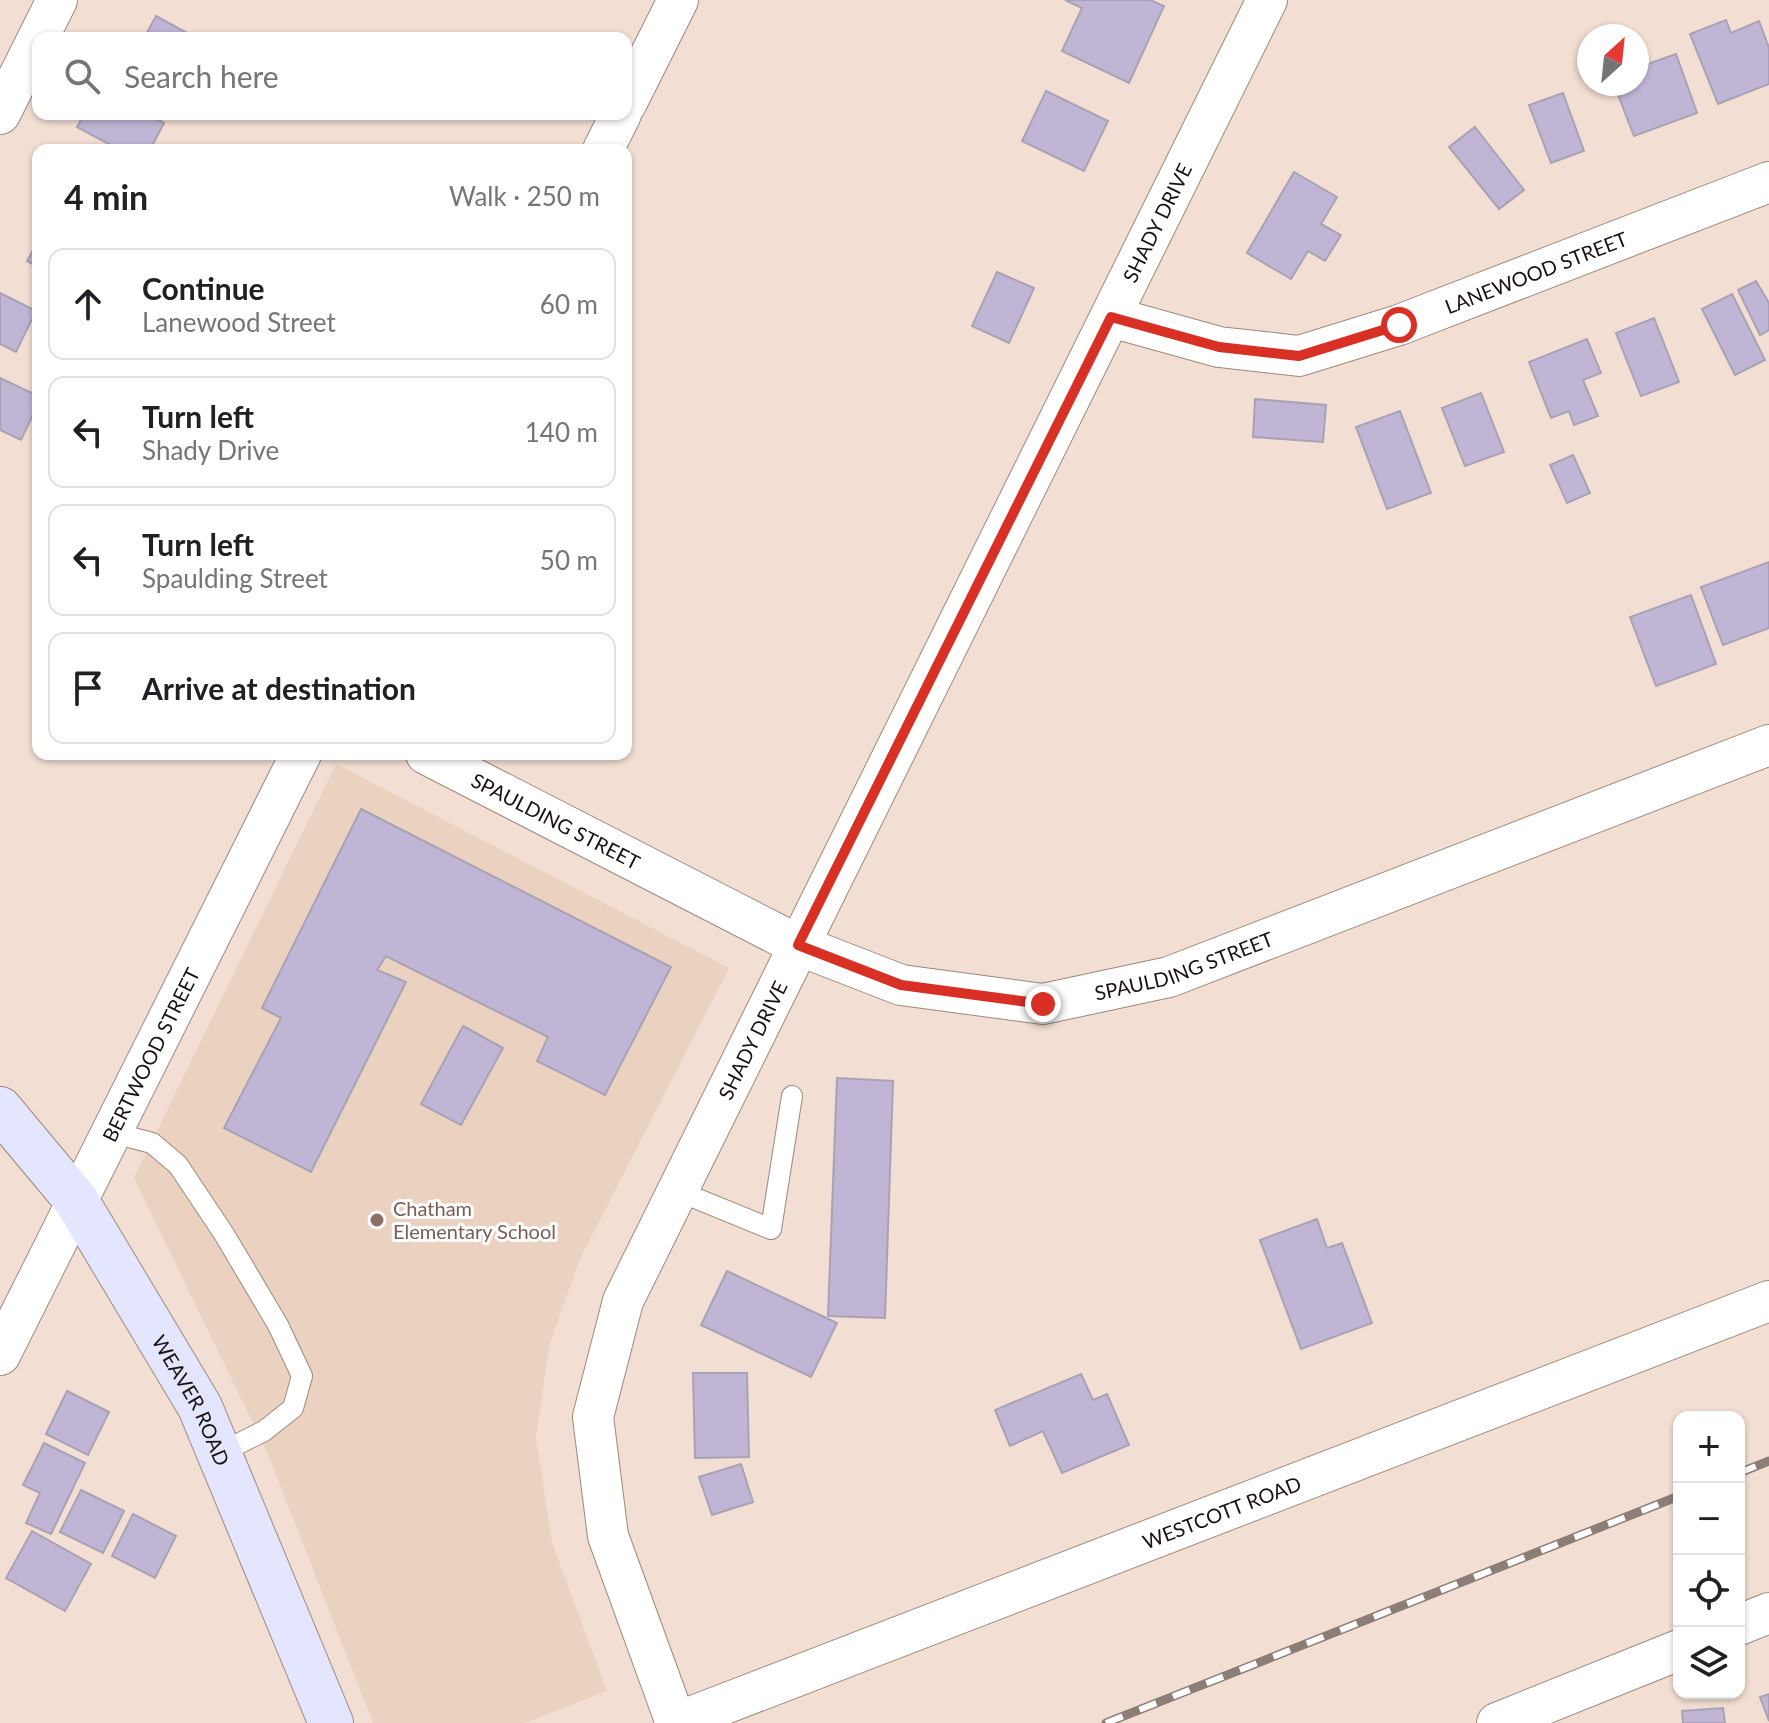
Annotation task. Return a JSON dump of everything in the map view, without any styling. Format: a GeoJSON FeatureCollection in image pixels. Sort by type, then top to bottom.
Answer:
{"type":"FeatureCollection","features":[{"type":"Feature","properties":{"kind":"street"},"geometry":{"type":"LineString","coordinates":[[41,32],[57,0]]}},
{"type":"Feature","properties":{"kind":"street"},"geometry":{"type":"LineString","coordinates":[[632,92],[678,0]]}},
{"type":"Feature","properties":{"kind":"street","name":"SHADY DRIVE"},"geometry":{"type":"LineString","coordinates":[[675,1723],[608,1536],[593,1417],[623,1301],[1267,0]]}},
{"type":"Feature","properties":{"kind":"street"},"geometry":{"type":"LineString","coordinates":[[0,114],[32,50]]}},
{"type":"Feature","properties":{"kind":"street"},"geometry":{"type":"LineString","coordinates":[[606,144],[618,120]]}},
{"type":"Feature","properties":{"kind":"street","name":"LANEWOOD STREET"},"geometry":{"type":"LineString","coordinates":[[1111,317],[1219,347],[1299,356],[1399,325],[1769,182]]}},
{"type":"Feature","properties":{"kind":"street","name":"SPAULDING STREET"},"geometry":{"type":"LineString","coordinates":[[438,760],[798,945],[901,985],[1043,1004],[1169,977],[1769,745]]}},
{"type":"Feature","properties":{"kind":"street","name":"BERTWOOD STREET"},"geometry":{"type":"LineString","coordinates":[[0,1355],[298,760]]}},
{"type":"Feature","properties":{"kind":"street","name":"WEAVER ROAD"},"geometry":{"type":"LineString","coordinates":[[0,1109],[76,1200],[200,1407],[331,1723]]}},
{"type":"Feature","properties":{"kind":"street","name":"WESTCOTT ROAD"},"geometry":{"type":"LineString","coordinates":[[675,1723],[1769,1301]]}},
{"type":"Feature","properties":{"kind":"street"},"geometry":{"type":"LineString","coordinates":[[1745,1623],[1769,1613]]}},
{"type":"Feature","properties":{"kind":"street"},"geometry":{"type":"LineString","coordinates":[[1497,1723],[1673,1652]]}},
{"type":"Feature","properties":{"kind":"lane"},"geometry":{"type":"LineString","coordinates":[[678,1191],[771,1229],[792,1096]]}},
{"type":"Feature","properties":{"kind":"lane"},"geometry":{"type":"LineString","coordinates":[[110,1132],[152,1143],[178,1165],[224,1234],[278,1325],[302,1376],[293,1408],[264,1431],[220,1453]]}},
{"type":"Feature","properties":{"kind":"shaded area","name":"Chatham Elementary School"},"geometry":{"type":"Polygon","coordinates":[[[336,764],[729,968],[579,1261],[549,1346],[536,1437],[552,1543],[607,1691],[524,1723],[373,1723],[268,1454],[134,1178],[336,764]]]}},
{"type":"Feature","properties":{"kind":"building"},"geometry":{"type":"Polygon","coordinates":[[[1065,0],[1150,0],[1164,6],[1129,83],[1062,51],[1082,8],[1065,0]]]}},
{"type":"Feature","properties":{"kind":"building"},"geometry":{"type":"Polygon","coordinates":[[[156,16],[185,32],[147,32],[156,16]]]}},
{"type":"Feature","properties":{"kind":"building"},"geometry":{"type":"Polygon","coordinates":[[[1726,20],[1731,33],[1759,21],[1769,48],[1769,84],[1718,104],[1690,34],[1726,20]]]}},
{"type":"Feature","properties":{"kind":"building"},"geometry":{"type":"Polygon","coordinates":[[[1676,54],[1697,113],[1634,136],[1619,96],[1649,96],[1649,64],[1676,54]]]}},
{"type":"Feature","properties":{"kind":"building"},"geometry":{"type":"Polygon","coordinates":[[[1046,91],[1108,121],[1084,171],[1022,141],[1046,91]]]}},
{"type":"Feature","properties":{"kind":"building"},"geometry":{"type":"Polygon","coordinates":[[[1563,93],[1584,151],[1551,163],[1529,105],[1563,93]]]}},
{"type":"Feature","properties":{"kind":"building"},"geometry":{"type":"Polygon","coordinates":[[[81,120],[158,120],[164,123],[153,144],[109,144],[77,127],[81,120]]]}},
{"type":"Feature","properties":{"kind":"building"},"geometry":{"type":"Polygon","coordinates":[[[1475,127],[1524,190],[1499,209],[1449,147],[1475,127]]]}},
{"type":"Feature","properties":{"kind":"building"},"geometry":{"type":"Polygon","coordinates":[[[1294,172],[1337,197],[1321,224],[1341,235],[1325,261],[1308,251],[1291,279],[1247,253],[1294,172]]]}},
{"type":"Feature","properties":{"kind":"building"},"geometry":{"type":"Polygon","coordinates":[[[997,272],[1034,288],[1009,343],[972,326],[997,272]]]}},
{"type":"Feature","properties":{"kind":"building"},"geometry":{"type":"Polygon","coordinates":[[[1756,281],[1769,303],[1769,330],[1760,335],[1738,290],[1756,281]]]}},
{"type":"Feature","properties":{"kind":"building"},"geometry":{"type":"Polygon","coordinates":[[[0,293],[32,309],[32,319],[16,352],[0,344],[0,293]]]}},
{"type":"Feature","properties":{"kind":"building"},"geometry":{"type":"Polygon","coordinates":[[[1732,294],[1765,360],[1735,375],[1702,309],[1732,294]]]}},
{"type":"Feature","properties":{"kind":"building"},"geometry":{"type":"Polygon","coordinates":[[[1654,318],[1679,382],[1641,396],[1616,333],[1654,318]]]}},
{"type":"Feature","properties":{"kind":"building"},"geometry":{"type":"Polygon","coordinates":[[[1587,339],[1601,373],[1583,380],[1598,416],[1574,425],[1569,411],[1551,418],[1529,362],[1587,339]]]}},
{"type":"Feature","properties":{"kind":"building"},"geometry":{"type":"Polygon","coordinates":[[[0,378],[32,393],[32,417],[21,440],[0,430],[0,378]]]}},
{"type":"Feature","properties":{"kind":"building"},"geometry":{"type":"Polygon","coordinates":[[[1481,393],[1504,452],[1465,466],[1442,408],[1481,393]]]}},
{"type":"Feature","properties":{"kind":"building"},"geometry":{"type":"Polygon","coordinates":[[[1255,399],[1326,405],[1323,442],[1253,437],[1255,399]]]}},
{"type":"Feature","properties":{"kind":"building"},"geometry":{"type":"Polygon","coordinates":[[[1400,411],[1431,493],[1387,509],[1356,427],[1400,411]]]}},
{"type":"Feature","properties":{"kind":"building"},"geometry":{"type":"Polygon","coordinates":[[[1573,455],[1590,493],[1567,503],[1550,465],[1573,455]]]}},
{"type":"Feature","properties":{"kind":"building"},"geometry":{"type":"Polygon","coordinates":[[[1769,562],[1769,628],[1723,645],[1701,587],[1769,562]]]}},
{"type":"Feature","properties":{"kind":"building"},"geometry":{"type":"Polygon","coordinates":[[[1691,595],[1716,664],[1656,686],[1630,617],[1691,595]]]}},
{"type":"Feature","properties":{"kind":"building"},"geometry":{"type":"Polygon","coordinates":[[[361,809],[671,967],[605,1095],[537,1061],[548,1037],[386,956],[377,970],[406,982],[311,1172],[224,1128],[281,1018],[262,1008],[361,809]]]}},
{"type":"Feature","properties":{"kind":"building"},"geometry":{"type":"Polygon","coordinates":[[[463,1026],[503,1048],[461,1125],[421,1104],[463,1026]]]}},
{"type":"Feature","properties":{"kind":"building"},"geometry":{"type":"Polygon","coordinates":[[[837,1078],[893,1081],[885,1318],[828,1316],[837,1078]]]}},
{"type":"Feature","properties":{"kind":"building"},"geometry":{"type":"Polygon","coordinates":[[[1317,1219],[1327,1248],[1342,1243],[1372,1323],[1301,1349],[1260,1240],[1317,1219]]]}},
{"type":"Feature","properties":{"kind":"building"},"geometry":{"type":"Polygon","coordinates":[[[727,1271],[837,1323],[811,1377],[701,1325],[727,1271]]]}},
{"type":"Feature","properties":{"kind":"building"},"geometry":{"type":"Polygon","coordinates":[[[693,1373],[747,1373],[749,1457],[695,1458],[693,1373]]]}},
{"type":"Feature","properties":{"kind":"building"},"geometry":{"type":"Polygon","coordinates":[[[1081,1374],[1093,1400],[1107,1394],[1129,1445],[1062,1473],[1043,1431],[1010,1446],[995,1410],[1081,1374]]]}},
{"type":"Feature","properties":{"kind":"building"},"geometry":{"type":"Polygon","coordinates":[[[67,1391],[109,1412],[88,1455],[46,1434],[67,1391]]]}},
{"type":"Feature","properties":{"kind":"building"},"geometry":{"type":"Polygon","coordinates":[[[44,1443],[85,1463],[51,1534],[26,1523],[40,1493],[23,1485],[44,1443]]]}},
{"type":"Feature","properties":{"kind":"building"},"geometry":{"type":"Polygon","coordinates":[[[741,1464],[753,1502],[712,1515],[699,1477],[741,1464]]]}},
{"type":"Feature","properties":{"kind":"building"},"geometry":{"type":"Polygon","coordinates":[[[81,1490],[124,1511],[103,1553],[60,1532],[81,1490]]]}},
{"type":"Feature","properties":{"kind":"building"},"geometry":{"type":"Polygon","coordinates":[[[133,1514],[176,1536],[155,1578],[112,1556],[133,1514]]]}},
{"type":"Feature","properties":{"kind":"building"},"geometry":{"type":"Polygon","coordinates":[[[32,1531],[91,1564],[65,1611],[6,1578],[32,1531]]]}},
{"type":"Feature","properties":{"kind":"building"},"geometry":{"type":"Polygon","coordinates":[[[1769,1694],[1769,1721],[1760,1697],[1769,1694]]]}},
{"type":"Feature","properties":{"kind":"building"},"geometry":{"type":"Polygon","coordinates":[[[1723,1708],[1725,1723],[1683,1723],[1682,1711],[1723,1708]]]}},
{"type":"Feature","properties":{"kind":"railway"},"geometry":{"type":"LineString","coordinates":[[1745,1471],[1769,1461]]}},
{"type":"Feature","properties":{"kind":"railway"},"geometry":{"type":"LineString","coordinates":[[1106,1723],[1673,1498]]}},
{"type":"Feature","properties":{"kind":"place","name":"Chatham Elementary School"},"geometry":{"type":"Point","coordinates":[377,1220]}},
{"type":"Feature","properties":{"kind":"route"},"geometry":{"type":"LineString","coordinates":[[1043,1004],[901,985],[798,945],[1111,317],[1219,347],[1299,356],[1399,325]]}}]}
